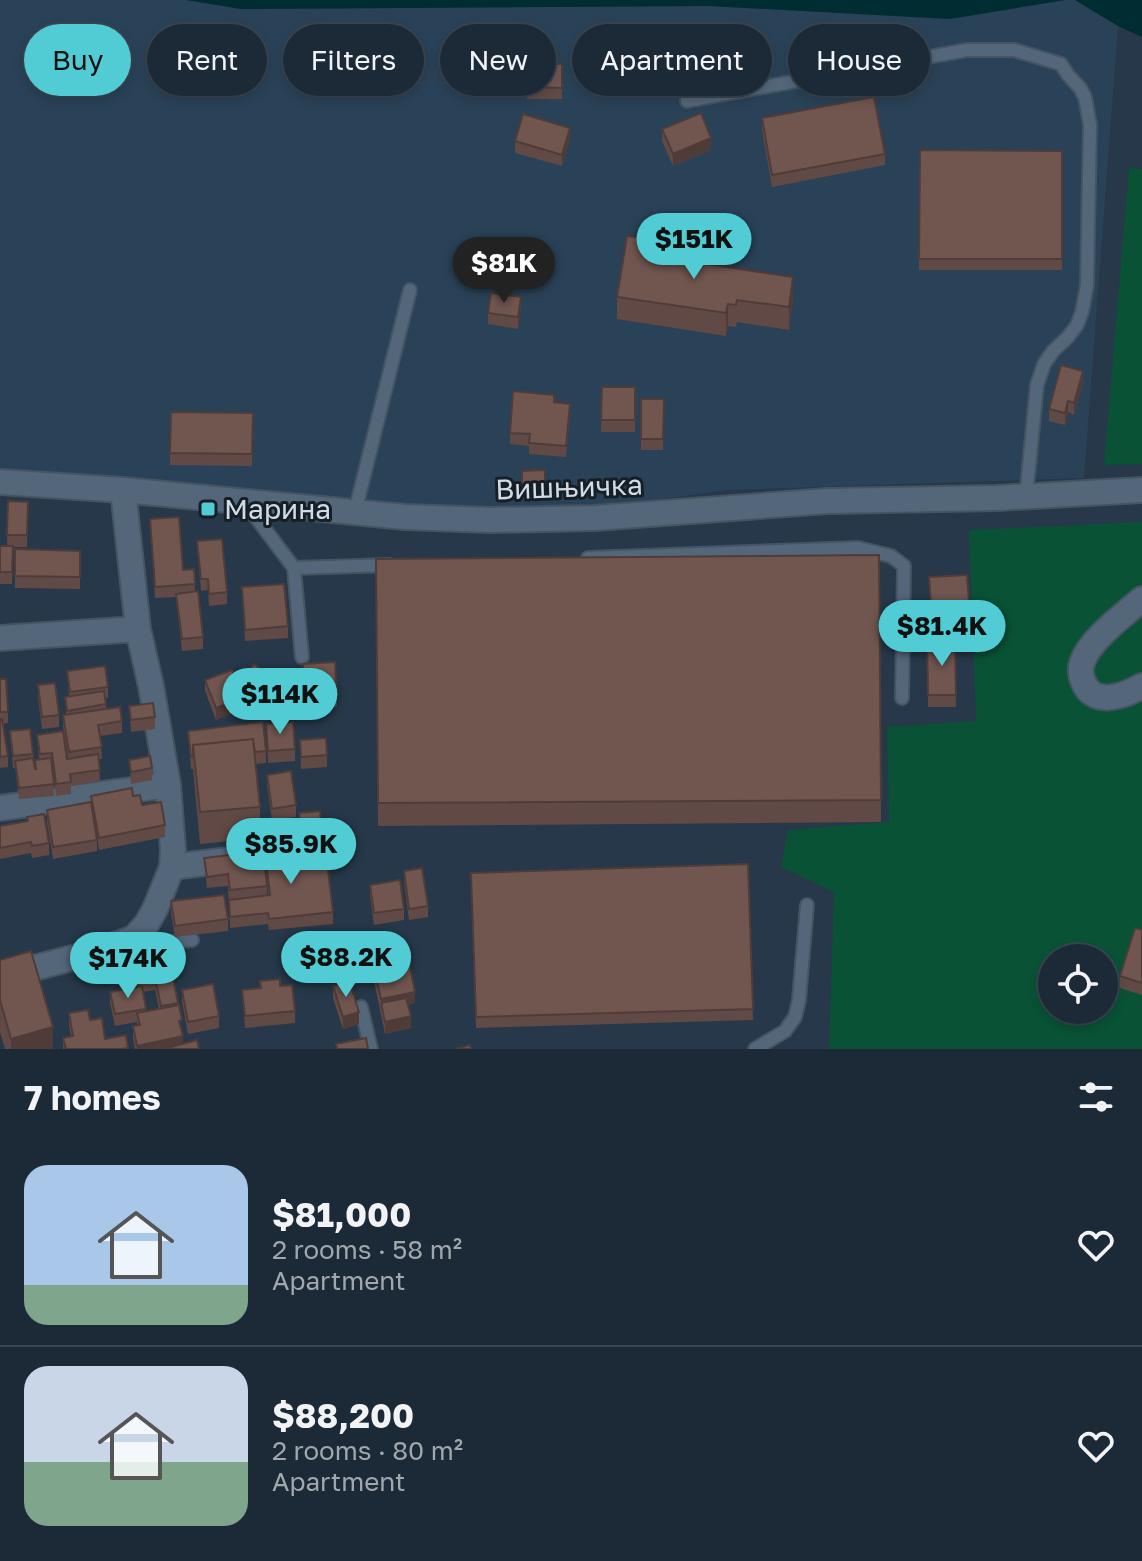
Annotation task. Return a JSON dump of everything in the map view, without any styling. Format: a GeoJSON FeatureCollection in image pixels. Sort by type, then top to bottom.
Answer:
{"type":"FeatureCollection","features":[{"type":"Feature","properties":{"kind":"street","name":"Вишњичка"},"geometry":{"type":"LineString","coordinates":[[0,482],[454,519],[568,519],[828,501],[1026,497],[1142,490]]}},
{"type":"Feature","properties":{"kind":"street"},"geometry":{"type":"LineString","coordinates":[[0,977],[95,952],[134,938],[155,909],[172,867],[168,785],[138,629],[123,490]]}},
{"type":"Feature","properties":{"kind":"street"},"geometry":{"type":"LineString","coordinates":[[1142,599],[1097,640],[1082,663],[1081,676],[1090,693],[1100,697],[1120,696],[1142,686]]}},
{"type":"Feature","properties":{"kind":"street"},"geometry":{"type":"LineString","coordinates":[[0,638],[138,629]]}},
{"type":"Feature","properties":{"kind":"street"},"geometry":{"type":"LineString","coordinates":[[0,808],[168,785]]}},
{"type":"Feature","properties":{"kind":"street"},"geometry":{"type":"LineString","coordinates":[[172,867],[263,856]]}},
{"type":"Feature","properties":{"kind":"lane"},"geometry":{"type":"LineString","coordinates":[[687,101],[967,50],[1014,50],[1061,64],[1080,88],[1089,111],[1087,285],[1077,325],[1044,364],[1037,385],[1026,497]]}},
{"type":"Feature","properties":{"kind":"lane"},"geometry":{"type":"LineString","coordinates":[[355,512],[410,290]]}},
{"type":"Feature","properties":{"kind":"lane"},"geometry":{"type":"LineString","coordinates":[[245,502],[294,568],[302,657]]}},
{"type":"Feature","properties":{"kind":"lane"},"geometry":{"type":"LineString","coordinates":[[576,558],[858,548],[891,556],[904,566],[902,698]]}},
{"type":"Feature","properties":{"kind":"lane"},"geometry":{"type":"LineString","coordinates":[[294,568],[403,564]]}},
{"type":"Feature","properties":{"kind":"lane"},"geometry":{"type":"LineString","coordinates":[[755,1049],[785,1031],[795,1017],[807,905]]}},
{"type":"Feature","properties":{"kind":"lane"},"geometry":{"type":"LineString","coordinates":[[141,931],[155,940],[192,940]]}},
{"type":"Feature","properties":{"kind":"lane"},"geometry":{"type":"LineString","coordinates":[[361,1007],[371,1049]]}},
{"type":"Feature","properties":{"kind":"shaded area"},"geometry":{"type":"Polygon","coordinates":[[[0,0],[186,0],[242,9],[709,6],[950,19],[1075,0],[1118,26],[1084,478],[727,490],[589,509],[386,510],[0,482],[0,0]]]}},
{"type":"Feature","properties":{"kind":"shaded area"},"geometry":{"type":"Polygon","coordinates":[[[186,0],[1065,0],[950,19],[709,6],[241,9],[186,0]]]}},
{"type":"Feature","properties":{"kind":"shaded area"},"geometry":{"type":"Polygon","coordinates":[[[1075,0],[1142,0],[1142,37],[1118,26],[1075,0]]]}},
{"type":"Feature","properties":{"kind":"green space"},"geometry":{"type":"Polygon","coordinates":[[[1129,168],[1142,169],[1142,464],[1104,465],[1129,168]]]}},
{"type":"Feature","properties":{"kind":"green space"},"geometry":{"type":"Polygon","coordinates":[[[1142,522],[1142,1049],[829,1049],[834,892],[781,867],[788,830],[889,822],[887,727],[976,721],[969,530],[1142,522]]]}},
{"type":"Feature","properties":{"kind":"building"},"geometry":{"type":"Polygon","coordinates":[[[556,64],[562,64],[562,88],[556,88],[556,64]]]}},
{"type":"Feature","properties":{"kind":"building"},"geometry":{"type":"Polygon","coordinates":[[[874,97],[885,154],[772,175],[762,118],[874,97]]]}},
{"type":"Feature","properties":{"kind":"building"},"geometry":{"type":"Polygon","coordinates":[[[701,113],[711,138],[673,154],[662,129],[701,113]]]}},
{"type":"Feature","properties":{"kind":"building"},"geometry":{"type":"Polygon","coordinates":[[[523,114],[570,128],[562,155],[515,141],[523,114]]]}},
{"type":"Feature","properties":{"kind":"building"},"geometry":{"type":"Polygon","coordinates":[[[920,150],[1062,151],[1062,259],[919,259],[920,150]]]}},
{"type":"Feature","properties":{"kind":"building"},"geometry":{"type":"Polygon","coordinates":[[[627,236],[662,241],[659,257],[793,277],[789,307],[737,300],[736,305],[728,304],[726,313],[617,297],[627,236]]]}},
{"type":"Feature","properties":{"kind":"building"},"geometry":{"type":"Polygon","coordinates":[[[491,293],[521,297],[518,317],[488,313],[491,293]]]}},
{"type":"Feature","properties":{"kind":"building"},"geometry":{"type":"Polygon","coordinates":[[[1061,365],[1083,371],[1074,403],[1068,401],[1065,413],[1049,409],[1061,365]]]}},
{"type":"Feature","properties":{"kind":"building"},"geometry":{"type":"Polygon","coordinates":[[[602,387],[635,387],[635,420],[601,420],[602,387]]]}},
{"type":"Feature","properties":{"kind":"building"},"geometry":{"type":"Polygon","coordinates":[[[513,391],[554,395],[554,402],[570,404],[566,446],[529,443],[530,434],[510,433],[513,391]]]}},
{"type":"Feature","properties":{"kind":"building"},"geometry":{"type":"Polygon","coordinates":[[[641,399],[664,399],[663,439],[641,439],[641,399]]]}},
{"type":"Feature","properties":{"kind":"building"},"geometry":{"type":"Polygon","coordinates":[[[171,412],[253,413],[252,454],[170,453],[171,412]]]}},
{"type":"Feature","properties":{"kind":"building"},"geometry":{"type":"Polygon","coordinates":[[[545,470],[545,487],[522,487],[522,471],[545,470]]]}},
{"type":"Feature","properties":{"kind":"building"},"geometry":{"type":"Polygon","coordinates":[[[8,501],[28,502],[27,535],[7,535],[8,501]]]}},
{"type":"Feature","properties":{"kind":"building"},"geometry":{"type":"Polygon","coordinates":[[[179,517],[183,570],[194,569],[195,584],[155,587],[150,519],[179,517]]]}},
{"type":"Feature","properties":{"kind":"building"},"geometry":{"type":"Polygon","coordinates":[[[222,539],[227,592],[209,594],[208,579],[201,579],[197,541],[222,539]]]}},
{"type":"Feature","properties":{"kind":"building"},"geometry":{"type":"Polygon","coordinates":[[[0,546],[13,546],[12,572],[0,572],[0,546]]]}},
{"type":"Feature","properties":{"kind":"building"},"geometry":{"type":"Polygon","coordinates":[[[15,549],[80,551],[80,577],[15,576],[15,549]]]}},
{"type":"Feature","properties":{"kind":"building"},"geometry":{"type":"Polygon","coordinates":[[[879,555],[881,800],[378,803],[376,559],[879,555]]]}},
{"type":"Feature","properties":{"kind":"building"},"geometry":{"type":"Polygon","coordinates":[[[967,575],[969,602],[931,604],[929,577],[967,575]]]}},
{"type":"Feature","properties":{"kind":"building"},"geometry":{"type":"Polygon","coordinates":[[[284,584],[288,626],[245,630],[242,587],[284,584]]]}},
{"type":"Feature","properties":{"kind":"building"},"geometry":{"type":"Polygon","coordinates":[[[198,591],[203,637],[182,639],[176,594],[198,591]]]}},
{"type":"Feature","properties":{"kind":"building"},"geometry":{"type":"Polygon","coordinates":[[[955,641],[956,695],[928,695],[927,642],[955,641]]]}},
{"type":"Feature","properties":{"kind":"building"},"geometry":{"type":"Polygon","coordinates":[[[335,662],[337,695],[304,697],[303,664],[335,662]]]}},
{"type":"Feature","properties":{"kind":"building"},"geometry":{"type":"Polygon","coordinates":[[[254,664],[277,682],[270,691],[247,674],[254,664]]]}},
{"type":"Feature","properties":{"kind":"building"},"geometry":{"type":"Polygon","coordinates":[[[105,666],[108,687],[70,692],[67,671],[105,666]]]}},
{"type":"Feature","properties":{"kind":"building"},"geometry":{"type":"Polygon","coordinates":[[[232,670],[243,698],[216,708],[205,680],[232,670]]]}},
{"type":"Feature","properties":{"kind":"building"},"geometry":{"type":"Polygon","coordinates":[[[0,679],[6,679],[8,712],[0,712],[0,679]]]}},
{"type":"Feature","properties":{"kind":"building"},"geometry":{"type":"Polygon","coordinates":[[[55,683],[59,715],[42,717],[38,685],[55,683]]]}},
{"type":"Feature","properties":{"kind":"building"},"geometry":{"type":"Polygon","coordinates":[[[104,691],[106,704],[67,711],[65,697],[104,691]]]}},
{"type":"Feature","properties":{"kind":"building"},"geometry":{"type":"Polygon","coordinates":[[[153,703],[155,717],[131,720],[129,706],[153,703]]]}},
{"type":"Feature","properties":{"kind":"building"},"geometry":{"type":"Polygon","coordinates":[[[120,707],[122,721],[98,725],[102,747],[69,752],[63,715],[120,707]]]}},
{"type":"Feature","properties":{"kind":"building"},"geometry":{"type":"Polygon","coordinates":[[[0,719],[8,756],[0,757],[0,719]]]}},
{"type":"Feature","properties":{"kind":"building"},"geometry":{"type":"Polygon","coordinates":[[[263,722],[266,751],[255,752],[253,739],[193,745],[191,757],[188,731],[263,722]]]}},
{"type":"Feature","properties":{"kind":"building"},"geometry":{"type":"Polygon","coordinates":[[[293,722],[295,749],[268,751],[266,724],[293,722]]]}},
{"type":"Feature","properties":{"kind":"building"},"geometry":{"type":"Polygon","coordinates":[[[30,729],[33,754],[13,756],[10,731],[30,729]]]}},
{"type":"Feature","properties":{"kind":"building"},"geometry":{"type":"Polygon","coordinates":[[[63,731],[67,759],[98,754],[100,770],[70,774],[71,782],[56,784],[52,753],[40,754],[37,735],[63,731]]]}},
{"type":"Feature","properties":{"kind":"building"},"geometry":{"type":"Polygon","coordinates":[[[326,738],[327,755],[301,757],[300,740],[326,738]]]}},
{"type":"Feature","properties":{"kind":"building"},"geometry":{"type":"Polygon","coordinates":[[[253,739],[260,807],[200,812],[193,745],[253,739]]]}},
{"type":"Feature","properties":{"kind":"building"},"geometry":{"type":"Polygon","coordinates":[[[150,756],[152,768],[131,772],[129,760],[150,756]]]}},
{"type":"Feature","properties":{"kind":"building"},"geometry":{"type":"Polygon","coordinates":[[[33,758],[36,769],[35,760],[51,758],[54,784],[19,788],[15,761],[33,758]]]}},
{"type":"Feature","properties":{"kind":"building"},"geometry":{"type":"Polygon","coordinates":[[[291,771],[296,805],[272,809],[267,775],[291,771]]]}},
{"type":"Feature","properties":{"kind":"building"},"geometry":{"type":"Polygon","coordinates":[[[132,788],[133,796],[140,795],[142,805],[161,802],[165,825],[99,838],[91,796],[132,788]]]}},
{"type":"Feature","properties":{"kind":"building"},"geometry":{"type":"Polygon","coordinates":[[[91,802],[97,840],[53,847],[47,810],[91,802]]]}},
{"type":"Feature","properties":{"kind":"building"},"geometry":{"type":"Polygon","coordinates":[[[320,811],[322,834],[302,836],[299,813],[320,811]]]}},
{"type":"Feature","properties":{"kind":"building"},"geometry":{"type":"Polygon","coordinates":[[[44,814],[49,843],[32,846],[31,842],[0,848],[0,826],[28,821],[27,817],[44,814]]]}},
{"type":"Feature","properties":{"kind":"building"},"geometry":{"type":"Polygon","coordinates":[[[325,845],[333,912],[269,919],[268,913],[230,917],[229,900],[270,895],[265,851],[325,845]]]}},
{"type":"Feature","properties":{"kind":"building"},"geometry":{"type":"Polygon","coordinates":[[[263,851],[267,886],[230,890],[228,874],[207,877],[204,858],[263,851]]]}},
{"type":"Feature","properties":{"kind":"building"},"geometry":{"type":"Polygon","coordinates":[[[748,864],[753,1009],[476,1017],[471,873],[748,864]]]}},
{"type":"Feature","properties":{"kind":"building"},"geometry":{"type":"Polygon","coordinates":[[[422,868],[428,906],[409,909],[404,871],[422,868]]]}},
{"type":"Feature","properties":{"kind":"building"},"geometry":{"type":"Polygon","coordinates":[[[400,880],[404,909],[374,913],[370,885],[400,880]]]}},
{"type":"Feature","properties":{"kind":"building"},"geometry":{"type":"Polygon","coordinates":[[[224,895],[228,919],[175,926],[171,901],[224,895]]]}},
{"type":"Feature","properties":{"kind":"building"},"geometry":{"type":"Polygon","coordinates":[[[1135,928],[1142,930],[1142,983],[1120,976],[1135,928]]]}},
{"type":"Feature","properties":{"kind":"building"},"geometry":{"type":"Polygon","coordinates":[[[31,951],[53,1027],[11,1039],[0,1000],[0,960],[31,951]]]}},
{"type":"Feature","properties":{"kind":"building"},"geometry":{"type":"Polygon","coordinates":[[[407,952],[415,992],[381,999],[372,959],[407,952]]]}},
{"type":"Feature","properties":{"kind":"building"},"geometry":{"type":"Polygon","coordinates":[[[151,959],[152,967],[170,963],[178,1003],[161,1006],[155,978],[131,982],[127,963],[151,959]]]}},
{"type":"Feature","properties":{"kind":"building"},"geometry":{"type":"Polygon","coordinates":[[[280,979],[280,986],[292,985],[295,1011],[245,1016],[242,990],[261,988],[260,981],[280,979]]]}},
{"type":"Feature","properties":{"kind":"building"},"geometry":{"type":"Polygon","coordinates":[[[349,981],[359,1012],[343,1017],[333,986],[349,981]]]}},
{"type":"Feature","properties":{"kind":"building"},"geometry":{"type":"Polygon","coordinates":[[[213,984],[219,1016],[188,1022],[182,990],[213,984]]]}},
{"type":"Feature","properties":{"kind":"building"},"geometry":{"type":"Polygon","coordinates":[[[142,986],[146,1009],[115,1014],[110,992],[142,986]]]}},
{"type":"Feature","properties":{"kind":"building"},"geometry":{"type":"Polygon","coordinates":[[[406,998],[411,1016],[385,1022],[381,1003],[406,998]]]}},
{"type":"Feature","properties":{"kind":"building"},"geometry":{"type":"Polygon","coordinates":[[[179,1005],[183,1036],[137,1046],[133,1026],[140,1025],[137,1013],[179,1005]]]}},
{"type":"Feature","properties":{"kind":"building"},"geometry":{"type":"Polygon","coordinates":[[[88,1010],[90,1020],[102,1018],[105,1039],[126,1035],[128,1048],[66,1049],[63,1038],[73,1036],[69,1013],[88,1010]]]}},
{"type":"Feature","properties":{"kind":"building"},"geometry":{"type":"Polygon","coordinates":[[[366,1038],[368,1049],[337,1049],[336,1044],[366,1038]]]}},
{"type":"Feature","properties":{"kind":"building"},"geometry":{"type":"Polygon","coordinates":[[[197,1040],[199,1049],[171,1049],[171,1047],[197,1040]]]}},
{"type":"Feature","properties":{"kind":"place","name":"Марина"},"geometry":{"type":"Point","coordinates":[208,509]}}]}
